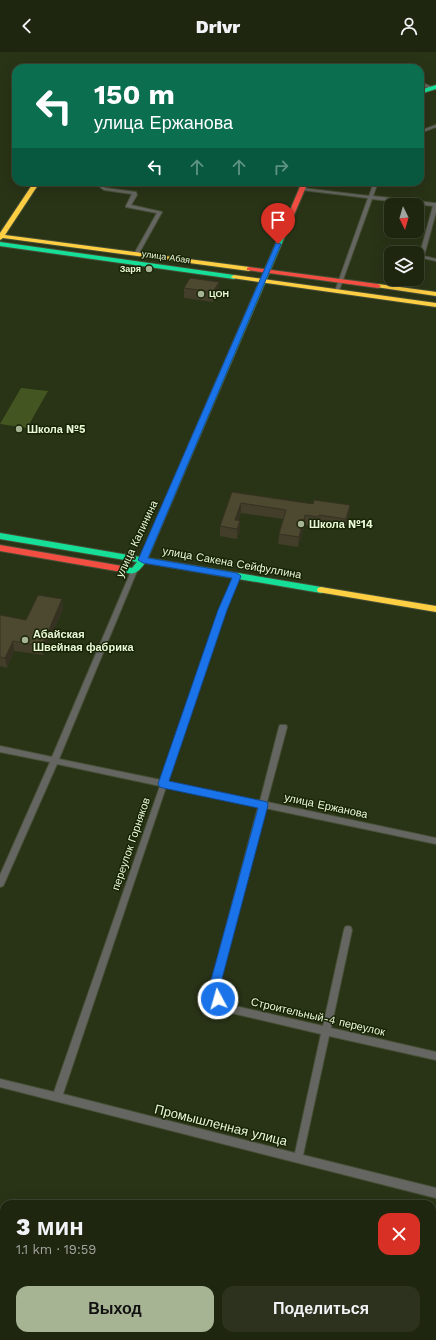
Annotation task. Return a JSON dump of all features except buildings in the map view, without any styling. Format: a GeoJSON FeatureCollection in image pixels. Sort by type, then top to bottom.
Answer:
{"type":"FeatureCollection","features":[{"type":"Feature","properties":{"kind":"street"},"geometry":{"type":"LineString","coordinates":[[424,84],[435,87]]}},
{"type":"Feature","properties":{"kind":"street"},"geometry":{"type":"LineString","coordinates":[[424,91],[435,87]]}},
{"type":"Feature","properties":{"kind":"street"},"geometry":{"type":"LineString","coordinates":[[424,130],[436,126]]}},
{"type":"Feature","properties":{"kind":"street"},"geometry":{"type":"LineString","coordinates":[[34,186],[0,239],[134,258],[160,212],[128,206],[135,194],[104,189],[100,186]]}},
{"type":"Feature","properties":{"kind":"street"},"geometry":{"type":"LineString","coordinates":[[303,186],[371,198],[436,205],[421,257],[436,260]]}},
{"type":"Feature","properties":{"kind":"street","name":"улица Калинина"},"geometry":{"type":"LineString","coordinates":[[0,884],[54,762],[134,571],[143,560],[303,186]]}},
{"type":"Feature","properties":{"kind":"street"},"geometry":{"type":"LineString","coordinates":[[337,291],[375,186]]}},
{"type":"Feature","properties":{"kind":"street","name":"улица Абая"},"geometry":{"type":"LineString","coordinates":[[134,258],[266,272],[436,294]]}},
{"type":"Feature","properties":{"kind":"street","name":"улица Абая"},"geometry":{"type":"LineString","coordinates":[[134,258],[262,281],[436,305]]}},
{"type":"Feature","properties":{"kind":"street","name":"улица Сакена Сейфуллина"},"geometry":{"type":"LineString","coordinates":[[0,536],[436,609]]}},
{"type":"Feature","properties":{"kind":"street"},"geometry":{"type":"LineString","coordinates":[[0,548],[134,571]]}},
{"type":"Feature","properties":{"kind":"street","name":"переулок Горняков"},"geometry":{"type":"LineString","coordinates":[[57,1098],[223,610],[237,576]]}},
{"type":"Feature","properties":{"kind":"street","name":"Строительный-4 переулок"},"geometry":{"type":"LineString","coordinates":[[283,727],[213,991],[223,1007],[436,1056]]}},
{"type":"Feature","properties":{"kind":"street","name":"улица Ержанова"},"geometry":{"type":"LineString","coordinates":[[0,749],[54,762],[436,840]]}},
{"type":"Feature","properties":{"kind":"street"},"geometry":{"type":"LineString","coordinates":[[298,1158],[348,930]]}},
{"type":"Feature","properties":{"kind":"street","name":"Промышленная улица"},"geometry":{"type":"LineString","coordinates":[[0,1083],[436,1193]]}},
{"type":"Feature","properties":{"kind":"green space"},"geometry":{"type":"Polygon","coordinates":[[[21,388],[48,391],[27,428],[0,424],[21,388]]]}},
{"type":"Feature","properties":{"kind":"traffic: fast"},"geometry":{"type":"LineString","coordinates":[[424,91],[436,87]]}},
{"type":"Feature","properties":{"kind":"traffic: fast"},"geometry":{"type":"LineString","coordinates":[[122,569],[134,571],[143,560],[285,229]]}},
{"type":"Feature","properties":{"kind":"traffic: fast"},"geometry":{"type":"LineString","coordinates":[[0,244],[234,277]]}},
{"type":"Feature","properties":{"kind":"traffic: fast"},"geometry":{"type":"LineString","coordinates":[[0,536],[321,590]]}},
{"type":"Feature","properties":{"kind":"traffic: slow"},"geometry":{"type":"LineString","coordinates":[[0,238],[34,186]]}},
{"type":"Feature","properties":{"kind":"traffic: slow"},"geometry":{"type":"LineString","coordinates":[[2,236],[249,269]]}},
{"type":"Feature","properties":{"kind":"traffic: slow"},"geometry":{"type":"LineString","coordinates":[[234,277],[436,305]]}},
{"type":"Feature","properties":{"kind":"traffic: slow"},"geometry":{"type":"LineString","coordinates":[[378,286],[436,294]]}},
{"type":"Feature","properties":{"kind":"traffic: slow"},"geometry":{"type":"LineString","coordinates":[[321,590],[436,609]]}},
{"type":"Feature","properties":{"kind":"traffic: jam"},"geometry":{"type":"LineString","coordinates":[[285,229],[303,186]]}},
{"type":"Feature","properties":{"kind":"traffic: jam"},"geometry":{"type":"LineString","coordinates":[[249,269],[378,286]]}},
{"type":"Feature","properties":{"kind":"traffic: jam"},"geometry":{"type":"LineString","coordinates":[[0,548],[122,569]]}},
{"type":"Feature","properties":{"kind":"place","name":"Заря"},"geometry":{"type":"Point","coordinates":[149,269]}},
{"type":"Feature","properties":{"kind":"place","name":"ЦОН"},"geometry":{"type":"Point","coordinates":[201,294]}},
{"type":"Feature","properties":{"kind":"place","name":"Школа №5"},"geometry":{"type":"Point","coordinates":[19,429]}},
{"type":"Feature","properties":{"kind":"place","name":"Школа №14"},"geometry":{"type":"Point","coordinates":[301,524]}},
{"type":"Feature","properties":{"kind":"place","name":"Абайская Швейная фабрика"},"geometry":{"type":"Point","coordinates":[25,640]}},
{"type":"Feature","properties":{"kind":"route"},"geometry":{"type":"LineString","coordinates":[[218,999],[213,991],[263,805],[163,784],[223,610],[237,576],[143,560],[278,244]]}}]}
